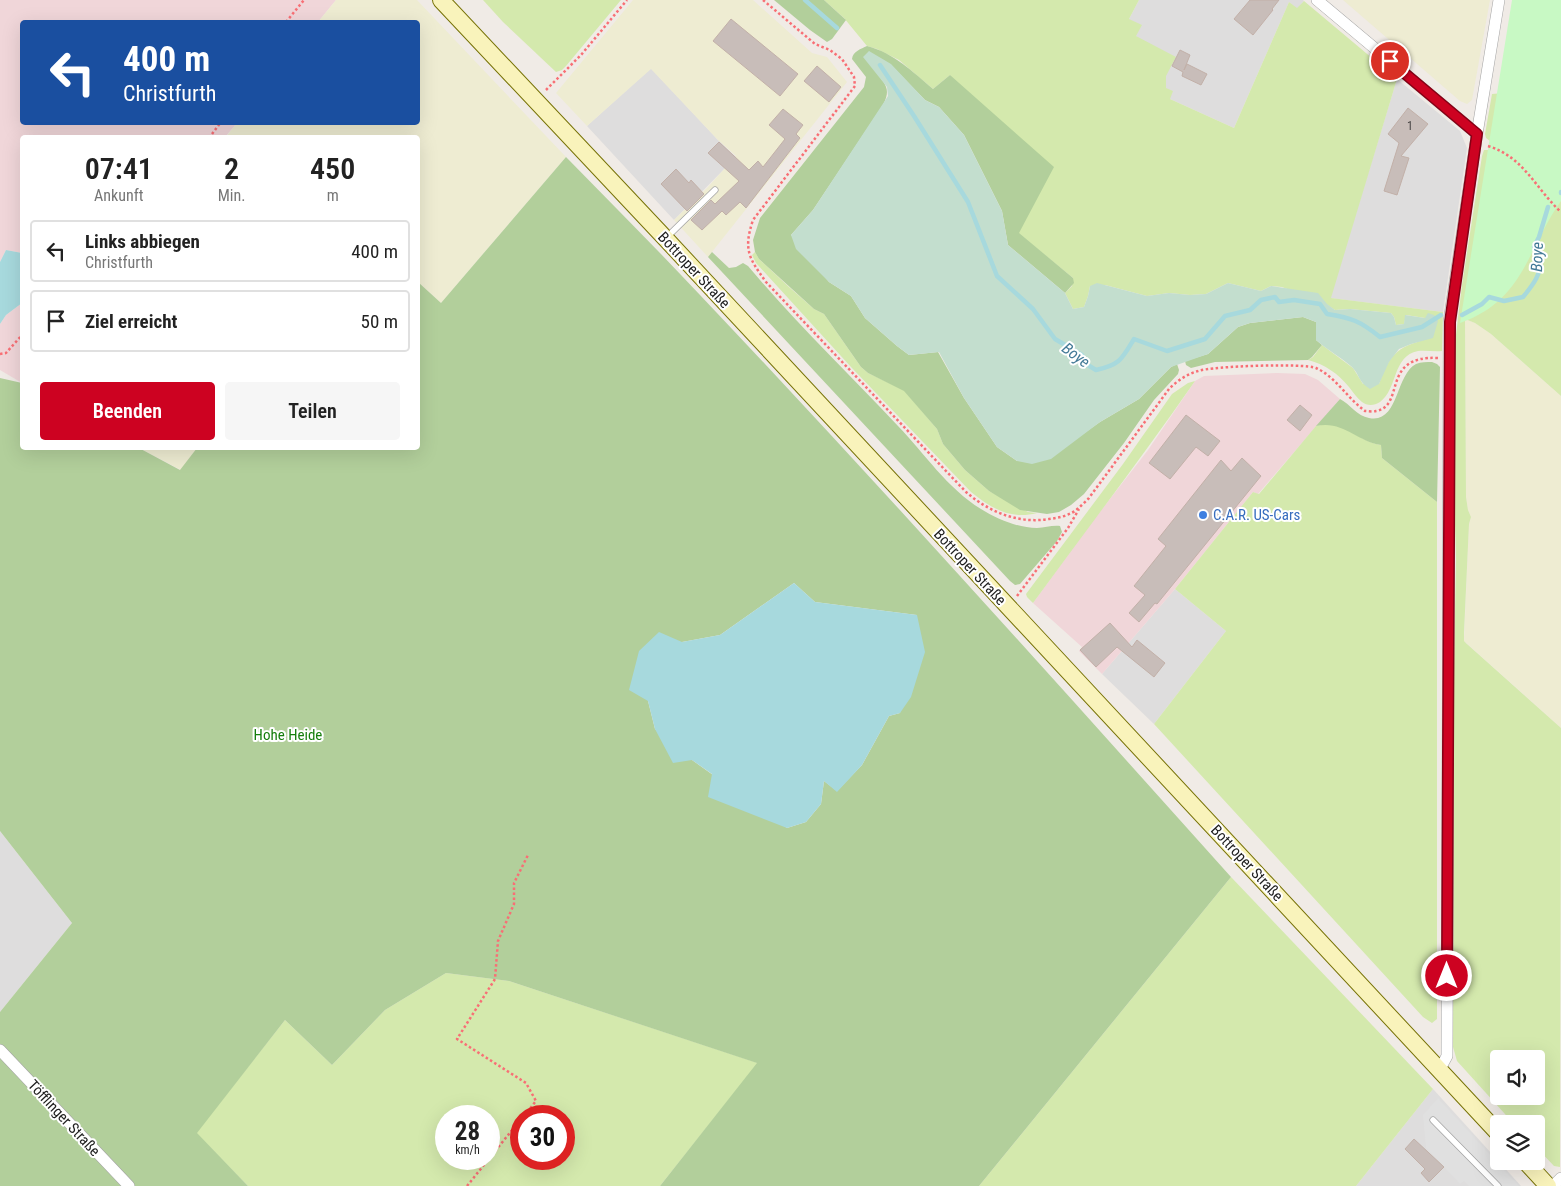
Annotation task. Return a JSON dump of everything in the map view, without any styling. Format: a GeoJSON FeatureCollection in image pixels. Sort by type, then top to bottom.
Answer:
{"type":"FeatureCollection","features":[{"type":"Feature","properties":{"kind":"main road","name":"Bottroper Straße"},"geometry":{"type":"LineString","coordinates":[[441,0],[1490,1124]]}},
{"type":"Feature","properties":{"kind":"main road"},"geometry":{"type":"LineString","coordinates":[[1533,1170],[1548,1186]]}},
{"type":"Feature","properties":{"kind":"street"},"geometry":{"type":"LineString","coordinates":[[1317,0],[1477,138]]}},
{"type":"Feature","properties":{"kind":"street"},"geometry":{"type":"LineString","coordinates":[[1440,1069],[1447,1056],[1450,322],[1499,0]]}},
{"type":"Feature","properties":{"kind":"street","name":"Töfflinger Straße"},"geometry":{"type":"LineString","coordinates":[[0,1050],[129,1186]]}},
{"type":"Feature","properties":{"kind":"street"},"geometry":{"type":"LineString","coordinates":[[1552,1186],[1561,1178]]}},
{"type":"Feature","properties":{"kind":"lane"},"geometry":{"type":"LineString","coordinates":[[665,238],[715,190]]}},
{"type":"Feature","properties":{"kind":"lane"},"geometry":{"type":"LineString","coordinates":[[1433,1120],[1498,1186]]}},
{"type":"Feature","properties":{"kind":"path"},"geometry":{"type":"LineString","coordinates":[[288,20],[304,0]]}},
{"type":"Feature","properties":{"kind":"path"},"geometry":{"type":"LineString","coordinates":[[536,100],[581,55],[627,0]]}},
{"type":"Feature","properties":{"kind":"path"},"geometry":{"type":"LineString","coordinates":[[763,0],[815,44],[830,50],[842,59],[854,76],[855,86],[753,220],[747,244],[752,263],[766,282],[974,499],[996,512],[1023,520],[1036,521],[1060,518],[1074,512],[1089,498],[1132,442],[1169,389],[1178,381],[1197,371],[1209,368],[1263,366],[1314,367],[1327,375],[1364,411],[1378,411],[1390,400],[1406,364],[1412,360],[1427,357],[1449,358]]}},
{"type":"Feature","properties":{"kind":"path"},"geometry":{"type":"LineString","coordinates":[[1477,138],[1509,154],[1561,212]]}},
{"type":"Feature","properties":{"kind":"path"},"geometry":{"type":"LineString","coordinates":[[0,354],[6,353],[20,337]]}},
{"type":"Feature","properties":{"kind":"path"},"geometry":{"type":"LineString","coordinates":[[1008,608],[1068,528],[1081,505]]}},
{"type":"Feature","properties":{"kind":"path"},"geometry":{"type":"LineString","coordinates":[[528,855],[514,883],[514,904],[498,941],[495,979],[457,1039],[526,1083],[536,1101],[533,1105]]}},
{"type":"Feature","properties":{"kind":"path"},"geometry":{"type":"LineString","coordinates":[[467,1186],[510,1133]]}},
{"type":"Feature","properties":{"kind":"shaded area"},"geometry":{"type":"Polygon","coordinates":[[[0,0],[336,0],[320,20],[20,20],[20,125],[235,125],[227,135],[20,135],[20,253],[6,250],[0,262],[0,0]]]}},
{"type":"Feature","properties":{"kind":"shaded area"},"geometry":{"type":"Polygon","coordinates":[[[336,0],[417,0],[566,157],[441,303],[420,284],[420,135],[227,135],[235,125],[420,125],[420,20],[320,20],[336,0]]]}},
{"type":"Feature","properties":{"kind":"shaded area"},"geometry":{"type":"Polygon","coordinates":[[[633,0],[753,0],[812,53],[827,57],[847,82],[708,257],[674,220],[736,156],[717,139],[651,69],[587,126],[556,93],[633,0]]]}},
{"type":"Feature","properties":{"kind":"shaded area"},"geometry":{"type":"Polygon","coordinates":[[[1139,0],[1304,1],[1297,9],[1289,2],[1234,128],[1170,99],[1166,88],[1166,76],[1136,36],[1129,19],[1139,0]]]}},
{"type":"Feature","properties":{"kind":"shaded area"},"geometry":{"type":"Polygon","coordinates":[[[1343,0],[1490,0],[1472,100],[1467,104],[1460,101],[1343,0]]]}},
{"type":"Feature","properties":{"kind":"shaded area"},"geometry":{"type":"Polygon","coordinates":[[[651,68],[736,157],[674,220],[587,126],[651,68]]]}},
{"type":"Feature","properties":{"kind":"shaded area"},"geometry":{"type":"Polygon","coordinates":[[[1397,79],[1460,131],[1467,148],[1443,312],[1330,298],[1397,79]]]}},
{"type":"Feature","properties":{"kind":"shaded area"},"geometry":{"type":"Polygon","coordinates":[[[20,304],[20,382],[0,370],[0,324],[6,315],[20,304]]]}},
{"type":"Feature","properties":{"kind":"shaded area"},"geometry":{"type":"Polygon","coordinates":[[[1465,319],[1475,323],[1491,334],[1561,396],[1561,728],[1464,641],[1469,524],[1471,517],[1466,497],[1465,319]]]}},
{"type":"Feature","properties":{"kind":"shaded area"},"geometry":{"type":"Polygon","coordinates":[[[1277,373],[1305,374],[1318,380],[1340,399],[1258,494],[1253,492],[1175,589],[1102,674],[1079,651],[1082,647],[1033,603],[1092,522],[1148,450],[1195,381],[1204,376],[1277,373]]]}},
{"type":"Feature","properties":{"kind":"shaded area"},"geometry":{"type":"Polygon","coordinates":[[[143,450],[196,450],[181,470],[143,450]]]}},
{"type":"Feature","properties":{"kind":"shaded area"},"geometry":{"type":"Polygon","coordinates":[[[1175,589],[1226,631],[1154,724],[1102,674],[1175,589]]]}},
{"type":"Feature","properties":{"kind":"shaded area"},"geometry":{"type":"Polygon","coordinates":[[[0,831],[72,923],[0,1012],[0,831]]]}},
{"type":"Feature","properties":{"kind":"shaded area"},"geometry":{"type":"Polygon","coordinates":[[[1433,1089],[1490,1152],[1490,1170],[1506,1170],[1521,1186],[1356,1186],[1433,1089]]]}},
{"type":"Feature","properties":{"kind":"shaded area"},"geometry":{"type":"Polygon","coordinates":[[[1438,1098],[1490,1154],[1490,1170],[1504,1170],[1519,1186],[1469,1186],[1464,1181],[1460,1184],[1426,1148],[1423,1115],[1438,1098]]]}},
{"type":"Feature","properties":{"kind":"green space"},"geometry":{"type":"Polygon","coordinates":[[[483,0],[621,0],[566,66],[556,72],[503,22],[483,0]]]}},
{"type":"Feature","properties":{"kind":"green space"},"geometry":{"type":"Polygon","coordinates":[[[774,0],[824,0],[846,20],[832,39],[827,42],[774,0]]]}},
{"type":"Feature","properties":{"kind":"green space"},"geometry":{"type":"Polygon","coordinates":[[[824,0],[1139,0],[1129,19],[1142,25],[1136,36],[1176,57],[1166,76],[1166,88],[1173,91],[1170,99],[1234,128],[1289,2],[1297,8],[1304,1],[1397,79],[1331,298],[1443,312],[1442,351],[1418,351],[1410,354],[1399,366],[1386,396],[1378,403],[1368,405],[1360,400],[1336,374],[1320,364],[1308,360],[1313,357],[1322,345],[1353,368],[1363,384],[1379,384],[1392,357],[1404,347],[1433,337],[1425,318],[1406,315],[1404,324],[1396,325],[1391,313],[1350,309],[1335,310],[1326,304],[1282,287],[1271,286],[1261,291],[1228,283],[1206,294],[1169,293],[1147,296],[1105,285],[1090,286],[1084,307],[1073,309],[1065,293],[1072,286],[1073,278],[1019,234],[950,75],[933,89],[899,60],[867,46],[844,18],[824,0]]]}},
{"type":"Feature","properties":{"kind":"green space"},"geometry":{"type":"Polygon","coordinates":[[[1512,0],[1561,0],[1561,201],[1522,272],[1511,287],[1498,301],[1481,313],[1460,323],[1512,0]]]}},
{"type":"Feature","properties":{"kind":"green space"},"geometry":{"type":"Polygon","coordinates":[[[867,46],[894,58],[933,89],[950,75],[1054,167],[1019,233],[1073,278],[1074,283],[1065,293],[1008,245],[1002,211],[964,135],[939,107],[925,100],[891,65],[876,72],[887,91],[883,105],[813,210],[791,235],[829,282],[851,296],[865,318],[909,355],[938,352],[964,398],[997,447],[1017,461],[1080,436],[1139,399],[1171,367],[1177,364],[1178,374],[1154,400],[1124,443],[1084,494],[1059,512],[1047,514],[1020,510],[989,491],[965,470],[943,444],[937,429],[904,391],[868,373],[861,367],[824,314],[814,309],[759,259],[755,252],[753,240],[760,218],[864,87],[866,77],[852,59],[856,52],[867,46]]]}},
{"type":"Feature","properties":{"kind":"green space"},"geometry":{"type":"Polygon","coordinates":[[[869,51],[891,64],[925,100],[939,107],[964,135],[1002,211],[1008,245],[1065,293],[1073,309],[1084,307],[1090,286],[1097,283],[1147,296],[1169,293],[1206,294],[1228,283],[1261,291],[1271,286],[1318,293],[1335,310],[1350,309],[1391,313],[1396,325],[1404,324],[1405,315],[1425,318],[1428,313],[1434,315],[1438,321],[1433,338],[1399,349],[1389,362],[1379,384],[1370,389],[1363,384],[1352,367],[1316,340],[1316,322],[1303,317],[1250,323],[1238,327],[1208,354],[1171,367],[1139,399],[1100,422],[1051,459],[1032,464],[1017,461],[997,447],[964,398],[939,352],[909,355],[865,318],[851,296],[829,282],[796,249],[791,235],[813,210],[888,96],[887,87],[863,57],[869,51]]]}},
{"type":"Feature","properties":{"kind":"green space"},"geometry":{"type":"Polygon","coordinates":[[[1561,88],[1561,396],[1491,334],[1475,323],[1465,319],[1466,497],[1471,517],[1469,524],[1464,633],[1464,641],[1467,644],[1561,728],[1560,1167],[1554,1166],[1545,1156],[1545,1115],[1506,1115],[1497,1105],[1545,1105],[1545,1050],[1490,1050],[1490,1097],[1457,1061],[1453,1047],[1456,559],[1454,491],[1455,343],[1482,156],[1484,150],[1492,150],[1490,141],[1486,138],[1485,134],[1492,94],[1561,88]]]}},
{"type":"Feature","properties":{"kind":"green space","name":"Hohe Heide"},"geometry":{"type":"Polygon","coordinates":[[[566,157],[683,277],[835,439],[1231,877],[979,1186],[660,1186],[757,1063],[509,981],[446,973],[385,1010],[332,1065],[285,1020],[197,1133],[248,1186],[0,1186],[0,1012],[72,923],[0,831],[0,378],[20,383],[20,450],[143,450],[180,470],[195,450],[420,450],[420,284],[441,303],[566,157]],[[794,583],[720,635],[682,642],[648,701],[655,729],[692,760],[787,828],[806,822],[821,804],[824,781],[837,791],[862,765],[889,716],[900,713],[917,615],[815,602],[794,583]]]}},
{"type":"Feature","properties":{"kind":"green space"},"geometry":{"type":"Polygon","coordinates":[[[712,252],[729,268],[743,263],[748,266],[947,481],[969,501],[994,516],[1015,525],[1030,528],[1060,526],[1062,532],[1057,541],[1020,584],[1015,585],[1010,581],[708,257],[712,252]]]}},
{"type":"Feature","properties":{"kind":"green space"},"geometry":{"type":"Polygon","coordinates":[[[755,252],[759,259],[789,287],[814,309],[824,314],[861,367],[868,373],[904,390],[937,429],[943,444],[965,470],[989,491],[1028,512],[1037,513],[1027,515],[1010,514],[994,508],[971,492],[851,367],[756,263],[752,255],[755,252]]]}},
{"type":"Feature","properties":{"kind":"green space"},"geometry":{"type":"Polygon","coordinates":[[[1303,317],[1316,322],[1316,340],[1322,345],[1308,360],[1215,362],[1191,368],[1186,365],[1185,361],[1208,354],[1238,327],[1250,323],[1303,317]]]}},
{"type":"Feature","properties":{"kind":"green space"},"geometry":{"type":"Polygon","coordinates":[[[1432,362],[1440,367],[1437,502],[1382,458],[1381,445],[1372,443],[1342,428],[1326,425],[1316,426],[1340,399],[1365,417],[1379,418],[1386,414],[1392,406],[1409,370],[1418,363],[1432,362]]]}},
{"type":"Feature","properties":{"kind":"green space"},"geometry":{"type":"Polygon","coordinates":[[[1195,381],[1033,603],[1026,594],[1123,464],[1172,394],[1188,383],[1195,381]]]}},
{"type":"Feature","properties":{"kind":"green space"},"geometry":{"type":"Polygon","coordinates":[[[1326,424],[1340,427],[1381,445],[1382,458],[1437,502],[1437,1019],[1432,1023],[1423,1017],[1154,724],[1226,631],[1175,589],[1253,492],[1259,494],[1316,426],[1326,424]]]}},
{"type":"Feature","properties":{"kind":"green space"},"geometry":{"type":"Polygon","coordinates":[[[1231,877],[1433,1089],[1356,1186],[979,1186],[1231,877]]]}},
{"type":"Feature","properties":{"kind":"green space"},"geometry":{"type":"Polygon","coordinates":[[[446,973],[509,981],[758,1063],[660,1186],[248,1186],[196,1133],[285,1020],[332,1065],[385,1010],[446,973]]]}},
{"type":"Feature","properties":{"kind":"water"},"geometry":{"type":"Polygon","coordinates":[[[6,250],[20,253],[20,304],[6,315],[0,324],[0,262],[6,250]]]}},
{"type":"Feature","properties":{"kind":"water"},"geometry":{"type":"Polygon","coordinates":[[[794,583],[815,602],[917,615],[925,652],[911,697],[900,713],[889,716],[862,765],[837,792],[824,781],[821,804],[806,822],[787,828],[708,797],[712,774],[692,760],[673,763],[655,729],[648,701],[629,690],[639,651],[659,632],[682,642],[720,635],[794,583]]]}},
{"type":"Feature","properties":{"kind":"building"},"geometry":{"type":"Polygon","coordinates":[[[1250,0],[1279,0],[1253,35],[1234,19],[1250,0]]]}},
{"type":"Feature","properties":{"kind":"building"},"geometry":{"type":"Polygon","coordinates":[[[731,19],[798,74],[780,96],[713,41],[731,19]]]}},
{"type":"Feature","properties":{"kind":"building"},"geometry":{"type":"Polygon","coordinates":[[[1180,50],[1190,55],[1184,70],[1187,64],[1207,74],[1201,85],[1182,76],[1183,72],[1172,66],[1180,50]]]}},
{"type":"Feature","properties":{"kind":"building"},"geometry":{"type":"Polygon","coordinates":[[[817,66],[841,87],[829,102],[804,81],[817,66]]]}},
{"type":"Feature","properties":{"kind":"building"},"geometry":{"type":"Polygon","coordinates":[[[1408,108],[1428,124],[1401,156],[1409,158],[1397,195],[1384,191],[1399,143],[1388,134],[1408,108]]]}},
{"type":"Feature","properties":{"kind":"building"},"geometry":{"type":"Polygon","coordinates":[[[783,109],[803,125],[796,134],[800,138],[746,208],[740,202],[726,215],[722,211],[702,230],[691,220],[711,200],[715,204],[739,181],[708,153],[719,142],[749,170],[758,161],[763,167],[785,139],[769,125],[783,109]]]}},
{"type":"Feature","properties":{"kind":"building"},"geometry":{"type":"Polygon","coordinates":[[[676,169],[689,183],[691,180],[704,194],[687,211],[661,184],[676,169]]]}},
{"type":"Feature","properties":{"kind":"building"},"geometry":{"type":"Polygon","coordinates":[[[1300,405],[1312,415],[1300,431],[1287,420],[1300,405]]]}},
{"type":"Feature","properties":{"kind":"building"},"geometry":{"type":"Polygon","coordinates":[[[1186,415],[1220,441],[1208,456],[1196,447],[1170,479],[1149,463],[1186,415]]]}},
{"type":"Feature","properties":{"kind":"building","name":"C.A.R. US-Cars"},"geometry":{"type":"Polygon","coordinates":[[[1242,458],[1261,476],[1157,604],[1155,603],[1139,622],[1129,613],[1145,595],[1134,586],[1166,546],[1158,539],[1221,460],[1231,471],[1242,458]]]}},
{"type":"Feature","properties":{"kind":"building"},"geometry":{"type":"Polygon","coordinates":[[[1110,623],[1132,647],[1137,640],[1165,663],[1154,677],[1117,647],[1096,667],[1080,650],[1110,623]]]}},
{"type":"Feature","properties":{"kind":"building"},"geometry":{"type":"Polygon","coordinates":[[[1414,1139],[1444,1167],[1429,1182],[1421,1173],[1425,1169],[1405,1149],[1414,1139]]]}},
{"type":"Feature","properties":{"kind":"waterway","name":"Boye"},"geometry":{"type":"LineString","coordinates":[[805,0],[837,28]]}},
{"type":"Feature","properties":{"kind":"waterway","name":"Boye"},"geometry":{"type":"LineString","coordinates":[[880,65],[968,202],[997,276],[1033,309],[1055,339],[1082,355],[1086,364],[1096,370],[1110,366],[1120,360],[1134,339],[1167,351],[1205,339],[1225,316],[1250,310],[1261,300],[1275,297],[1279,302],[1294,300],[1320,304],[1327,314],[1355,321],[1380,337],[1422,327],[1441,315]]}},
{"type":"Feature","properties":{"kind":"waterway","name":"Boye"},"geometry":{"type":"LineString","coordinates":[[1462,315],[1482,304],[1489,297],[1504,301],[1523,297],[1536,279],[1540,268],[1540,256],[1534,247],[1548,207]]}},
{"type":"Feature","properties":{"kind":"place","name":"C.A.R. US-Cars"},"geometry":{"type":"Point","coordinates":[1203,515]}},
{"type":"Feature","properties":{"kind":"route"},"geometry":{"type":"LineString","coordinates":[[1390,61],[1477,134],[1450,322],[1447,976]]}}]}
